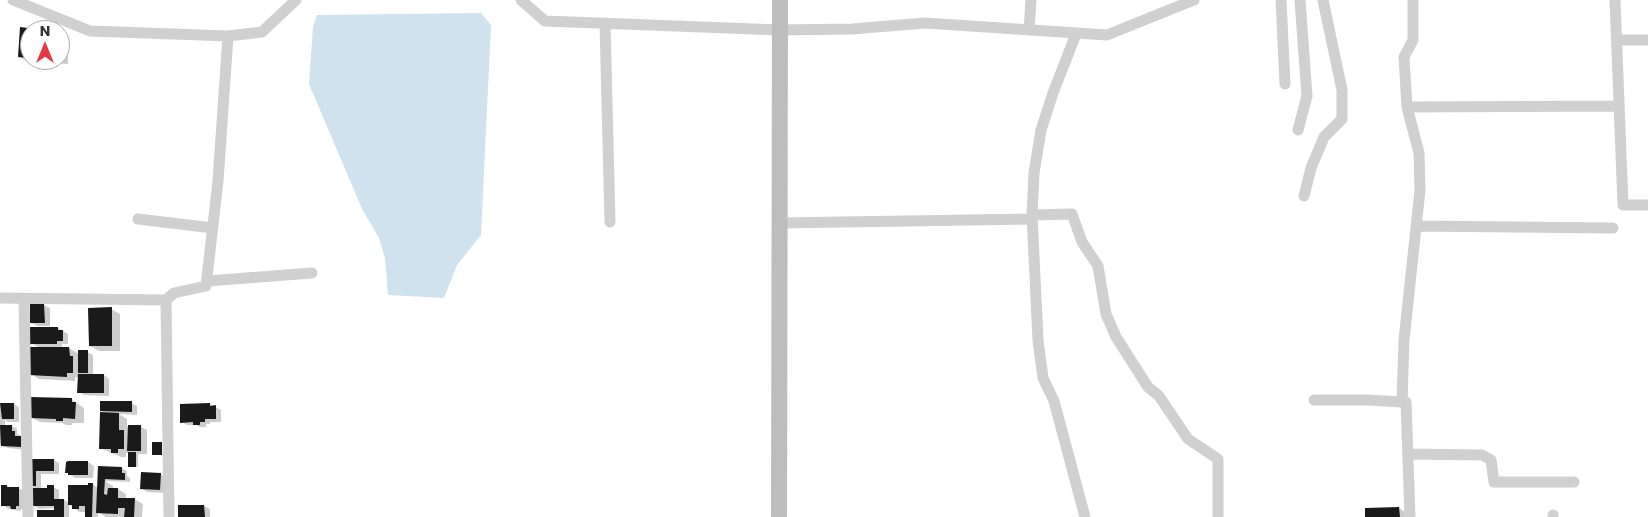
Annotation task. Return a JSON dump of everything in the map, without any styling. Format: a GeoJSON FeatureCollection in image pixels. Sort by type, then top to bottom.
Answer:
{"type":"FeatureCollection","features":[{"type":"Feature","properties":{"kind":"street"},"geometry":{"type":"LineString","coordinates":[[14,0],[90,31],[228,36],[262,32],[296,0]]}},
{"type":"Feature","properties":{"kind":"street"},"geometry":{"type":"LineString","coordinates":[[521,0],[545,21],[780,30],[852,29],[925,23],[1106,35],[1194,0]]}},
{"type":"Feature","properties":{"kind":"street"},"geometry":{"type":"LineString","coordinates":[[779,517],[780,0]]}},
{"type":"Feature","properties":{"kind":"street"},"geometry":{"type":"LineString","coordinates":[[1029,30],[1031,0]]}},
{"type":"Feature","properties":{"kind":"street"},"geometry":{"type":"LineString","coordinates":[[1281,0],[1285,84]]}},
{"type":"Feature","properties":{"kind":"street"},"geometry":{"type":"LineString","coordinates":[[1298,130],[1307,96],[1300,0]]}},
{"type":"Feature","properties":{"kind":"street"},"geometry":{"type":"LineString","coordinates":[[1304,196],[1311,168],[1324,137],[1342,119],[1342,90],[1323,0]]}},
{"type":"Feature","properties":{"kind":"street"},"geometry":{"type":"LineString","coordinates":[[1314,400],[1402,402],[1404,340],[1420,190],[1419,153],[1407,107],[1404,57],[1413,40],[1413,0]]}},
{"type":"Feature","properties":{"kind":"street"},"geometry":{"type":"LineString","coordinates":[[1615,0],[1623,206],[1648,205]]}},
{"type":"Feature","properties":{"kind":"street"},"geometry":{"type":"LineString","coordinates":[[605,23],[610,222]]}},
{"type":"Feature","properties":{"kind":"street"},"geometry":{"type":"LineString","coordinates":[[1076,34],[1052,93],[1041,130],[1034,173],[1032,218],[1038,340],[1043,378],[1056,409],[1085,517]]}},
{"type":"Feature","properties":{"kind":"street"},"geometry":{"type":"LineString","coordinates":[[0,298],[166,300],[174,293],[206,286],[218,181],[228,36]]}},
{"type":"Feature","properties":{"kind":"street"},"geometry":{"type":"LineString","coordinates":[[1616,40],[1648,40]]}},
{"type":"Feature","properties":{"kind":"street"},"geometry":{"type":"LineString","coordinates":[[1407,107],[1619,106]]}},
{"type":"Feature","properties":{"kind":"street"},"geometry":{"type":"LineString","coordinates":[[780,224],[1032,218],[1072,214],[1082,242],[1098,266],[1106,314],[1116,337],[1148,387],[1159,396],[1188,439],[1218,459],[1218,517]]}},
{"type":"Feature","properties":{"kind":"street"},"geometry":{"type":"LineString","coordinates":[[138,220],[213,228]]}},
{"type":"Feature","properties":{"kind":"street"},"geometry":{"type":"LineString","coordinates":[[1416,226],[1613,228]]}},
{"type":"Feature","properties":{"kind":"street"},"geometry":{"type":"LineString","coordinates":[[206,281],[312,273]]}},
{"type":"Feature","properties":{"kind":"street"},"geometry":{"type":"LineString","coordinates":[[24,298],[28,517]]}},
{"type":"Feature","properties":{"kind":"street"},"geometry":{"type":"LineString","coordinates":[[166,300],[169,517]]}},
{"type":"Feature","properties":{"kind":"street"},"geometry":{"type":"LineString","coordinates":[[1406,402],[1410,517]]}},
{"type":"Feature","properties":{"kind":"street"},"geometry":{"type":"LineString","coordinates":[[1408,454],[1482,455],[1491,460],[1494,482],[1574,482]]}},
{"type":"Feature","properties":{"kind":"water"},"geometry":{"type":"Polygon","coordinates":[[[481,13],[491,25],[481,235],[457,265],[444,298],[388,295],[385,258],[379,238],[362,209],[309,84],[313,27],[317,15],[481,13]]]}},
{"type":"Feature","properties":{"kind":"building"},"geometry":{"type":"Polygon","coordinates":[[[20,27],[20,57],[18,57],[20,27]]]}},
{"type":"Feature","properties":{"kind":"building"},"geometry":{"type":"Polygon","coordinates":[[[30,304],[44,304],[45,323],[30,323],[30,304]]]}},
{"type":"Feature","properties":{"kind":"building"},"geometry":{"type":"Polygon","coordinates":[[[112,307],[112,346],[89,346],[88,308],[112,307]]]}},
{"type":"Feature","properties":{"kind":"building"},"geometry":{"type":"Polygon","coordinates":[[[30,327],[58,327],[58,330],[63,330],[63,341],[57,341],[57,344],[30,344],[30,327]]]}},
{"type":"Feature","properties":{"kind":"building"},"geometry":{"type":"Polygon","coordinates":[[[29,347],[69,347],[70,356],[73,356],[73,373],[67,373],[67,377],[29,375],[29,347]]]}},
{"type":"Feature","properties":{"kind":"building"},"geometry":{"type":"Polygon","coordinates":[[[78,350],[88,350],[88,373],[78,373],[78,350]]]}},
{"type":"Feature","properties":{"kind":"building"},"geometry":{"type":"Polygon","coordinates":[[[78,374],[104,374],[104,393],[77,393],[78,374]]]}},
{"type":"Feature","properties":{"kind":"building"},"geometry":{"type":"Polygon","coordinates":[[[30,397],[72,398],[72,402],[76,402],[75,419],[63,418],[63,421],[56,421],[56,419],[30,418],[30,397]]]}},
{"type":"Feature","properties":{"kind":"building"},"geometry":{"type":"Polygon","coordinates":[[[100,401],[132,401],[132,412],[100,411],[100,401]]]}},
{"type":"Feature","properties":{"kind":"building"},"geometry":{"type":"Polygon","coordinates":[[[0,403],[14,403],[14,419],[2,419],[0,403]]]}},
{"type":"Feature","properties":{"kind":"building"},"geometry":{"type":"Polygon","coordinates":[[[210,403],[210,406],[216,405],[216,419],[205,419],[205,422],[200,422],[200,425],[193,425],[193,422],[180,423],[180,404],[210,403]]]}},
{"type":"Feature","properties":{"kind":"building"},"geometry":{"type":"Polygon","coordinates":[[[100,412],[119,413],[119,430],[124,430],[124,449],[118,449],[118,453],[111,453],[111,449],[99,449],[100,412]]]}},
{"type":"Feature","properties":{"kind":"building"},"geometry":{"type":"Polygon","coordinates":[[[0,425],[12,425],[12,431],[15,431],[15,436],[21,436],[21,447],[1,446],[0,425]]]}},
{"type":"Feature","properties":{"kind":"building"},"geometry":{"type":"Polygon","coordinates":[[[128,425],[141,425],[141,451],[127,451],[128,425]]]}},
{"type":"Feature","properties":{"kind":"building"},"geometry":{"type":"Polygon","coordinates":[[[152,442],[162,442],[162,455],[152,455],[152,442]]]}},
{"type":"Feature","properties":{"kind":"building"},"geometry":{"type":"Polygon","coordinates":[[[128,452],[136,452],[136,467],[128,467],[128,452]]]}},
{"type":"Feature","properties":{"kind":"building"},"geometry":{"type":"Polygon","coordinates":[[[30,459],[54,459],[54,471],[36,471],[36,486],[30,486],[30,459]]]}},
{"type":"Feature","properties":{"kind":"building"},"geometry":{"type":"Polygon","coordinates":[[[88,461],[88,475],[68,475],[68,473],[65,473],[66,462],[88,461]]]}},
{"type":"Feature","properties":{"kind":"building"},"geometry":{"type":"Polygon","coordinates":[[[98,466],[122,467],[122,473],[125,473],[125,480],[105,479],[104,494],[107,495],[108,488],[118,488],[118,498],[135,498],[134,517],[124,517],[125,508],[118,508],[118,514],[96,513],[98,466]]]}},
{"type":"Feature","properties":{"kind":"building"},"geometry":{"type":"Polygon","coordinates":[[[141,472],[161,473],[160,490],[140,489],[141,472]]]}},
{"type":"Feature","properties":{"kind":"building"},"geometry":{"type":"Polygon","coordinates":[[[88,483],[93,483],[92,517],[85,517],[85,506],[79,506],[79,509],[72,509],[72,505],[68,505],[68,485],[88,485],[88,483]]]}},
{"type":"Feature","properties":{"kind":"building"},"geometry":{"type":"Polygon","coordinates":[[[1,485],[19,487],[19,506],[16,506],[16,509],[11,509],[10,506],[1,506],[1,485]]]}},
{"type":"Feature","properties":{"kind":"building"},"geometry":{"type":"Polygon","coordinates":[[[47,485],[54,485],[54,499],[64,499],[64,517],[37,517],[37,510],[54,510],[54,506],[33,506],[32,488],[47,488],[47,485]]]}},
{"type":"Feature","properties":{"kind":"building"},"geometry":{"type":"Polygon","coordinates":[[[178,505],[204,505],[205,517],[178,517],[178,505]]]}},
{"type":"Feature","properties":{"kind":"building"},"geometry":{"type":"Polygon","coordinates":[[[1399,507],[1400,517],[1365,517],[1365,508],[1399,507]]]}}]}
